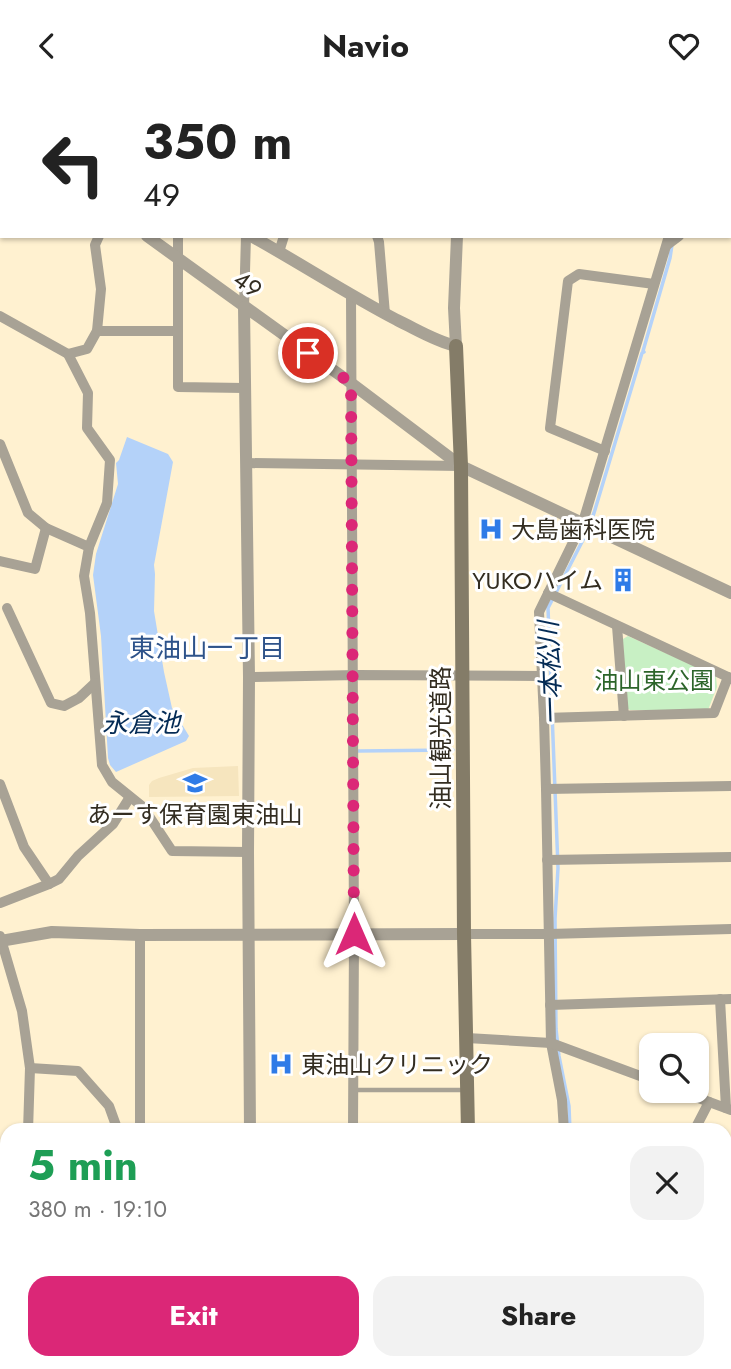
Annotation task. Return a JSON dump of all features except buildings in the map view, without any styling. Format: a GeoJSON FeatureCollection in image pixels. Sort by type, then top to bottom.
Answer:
{"type":"FeatureCollection","features":[{"type":"Feature","properties":{"kind":"main road","name":"油山観光道路"},"geometry":{"type":"LineString","coordinates":[[456,346],[461,465],[468,1123]]}},
{"type":"Feature","properties":{"kind":"street"},"geometry":{"type":"LineString","coordinates":[[68,354],[87,349],[97,331],[101,289],[95,245],[98,238]]}},
{"type":"Feature","properties":{"kind":"street","name":"49"},"geometry":{"type":"LineString","coordinates":[[150,238],[461,465],[731,593]]}},
{"type":"Feature","properties":{"kind":"street"},"geometry":{"type":"LineString","coordinates":[[178,238],[178,387],[244,388]]}},
{"type":"Feature","properties":{"kind":"street"},"geometry":{"type":"LineString","coordinates":[[249,238],[244,307],[244,388],[249,677],[250,1123]]}},
{"type":"Feature","properties":{"kind":"street"},"geometry":{"type":"LineString","coordinates":[[253,238],[385,314],[437,340],[456,346],[454,308],[458,238]]}},
{"type":"Feature","properties":{"kind":"street"},"geometry":{"type":"LineString","coordinates":[[279,252],[284,238]]}},
{"type":"Feature","properties":{"kind":"street"},"geometry":{"type":"LineString","coordinates":[[378,238],[385,314]]}},
{"type":"Feature","properties":{"kind":"street"},"geometry":{"type":"LineString","coordinates":[[563,1123],[557,1045],[549,717],[542,675],[539,612],[553,596],[588,525],[605,451],[668,242]]}},
{"type":"Feature","properties":{"kind":"street"},"geometry":{"type":"LineString","coordinates":[[605,451],[550,428],[568,281],[579,274],[654,284]]}},
{"type":"Feature","properties":{"kind":"street"},"geometry":{"type":"LineString","coordinates":[[351,295],[353,1123]]}},
{"type":"Feature","properties":{"kind":"street"},"geometry":{"type":"LineString","coordinates":[[0,316],[68,354],[88,393],[87,428],[110,460],[107,503],[89,547],[84,576],[90,613],[102,765],[111,782],[143,807],[172,851],[248,852]]}},
{"type":"Feature","properties":{"kind":"street"},"geometry":{"type":"LineString","coordinates":[[97,331],[178,331]]}},
{"type":"Feature","properties":{"kind":"street"},"geometry":{"type":"LineString","coordinates":[[0,444],[5,468],[28,513],[46,528],[89,547]]}},
{"type":"Feature","properties":{"kind":"street"},"geometry":{"type":"LineString","coordinates":[[246,463],[461,465]]}},
{"type":"Feature","properties":{"kind":"street"},"geometry":{"type":"LineString","coordinates":[[0,561],[36,569],[46,528]]}},
{"type":"Feature","properties":{"kind":"street"},"geometry":{"type":"LineString","coordinates":[[549,717],[714,713],[729,678],[553,596]]}},
{"type":"Feature","properties":{"kind":"street"},"geometry":{"type":"LineString","coordinates":[[7,608],[51,703],[64,706],[79,698],[95,683]]}},
{"type":"Feature","properties":{"kind":"street"},"geometry":{"type":"LineString","coordinates":[[617,626],[624,716]]}},
{"type":"Feature","properties":{"kind":"street"},"geometry":{"type":"LineString","coordinates":[[249,677],[542,675]]}},
{"type":"Feature","properties":{"kind":"street"},"geometry":{"type":"LineString","coordinates":[[0,784],[24,847],[49,884]]}},
{"type":"Feature","properties":{"kind":"street"},"geometry":{"type":"LineString","coordinates":[[551,789],[731,786]]}},
{"type":"Feature","properties":{"kind":"street"},"geometry":{"type":"LineString","coordinates":[[0,903],[59,879],[78,856],[113,824],[130,797]]}},
{"type":"Feature","properties":{"kind":"street"},"geometry":{"type":"LineString","coordinates":[[554,860],[731,857]]}},
{"type":"Feature","properties":{"kind":"street"},"geometry":{"type":"LineString","coordinates":[[28,1123],[30,1068],[22,1011],[0,939],[52,932],[140,935],[464,934],[731,929]]}},
{"type":"Feature","properties":{"kind":"street"},"geometry":{"type":"LineString","coordinates":[[140,935],[140,1123]]}},
{"type":"Feature","properties":{"kind":"street"},"geometry":{"type":"LineString","coordinates":[[556,1005],[726,999],[728,1109],[709,1102]]}},
{"type":"Feature","properties":{"kind":"street"},"geometry":{"type":"LineString","coordinates":[[467,1038],[557,1045],[639,1076]]}},
{"type":"Feature","properties":{"kind":"street"},"geometry":{"type":"LineString","coordinates":[[30,1068],[78,1071],[109,1106],[115,1123]]}},
{"type":"Feature","properties":{"kind":"street"},"geometry":{"type":"LineString","coordinates":[[698,1123],[708,1103]]}},
{"type":"Feature","properties":{"kind":"lane"},"geometry":{"type":"LineString","coordinates":[[353,1090],[467,1090]]}},
{"type":"Feature","properties":{"kind":"shaded area","name":"あーす保育園東油山"},"geometry":{"type":"Polygon","coordinates":[[[238,766],[239,796],[149,797],[149,785],[159,778],[193,768],[238,766]]]}},
{"type":"Feature","properties":{"kind":"green space","name":"油山東公園"},"geometry":{"type":"Polygon","coordinates":[[[628,636],[716,676],[717,687],[708,710],[630,710],[625,707],[623,639],[628,636]]]}},
{"type":"Feature","properties":{"kind":"water","name":"永倉池"},"geometry":{"type":"Polygon","coordinates":[[[127,437],[168,454],[173,462],[154,565],[154,611],[172,708],[189,736],[186,741],[116,772],[108,758],[101,636],[93,575],[96,554],[118,484],[116,463],[127,437]]]}},
{"type":"Feature","properties":{"kind":"waterway","name":"一本松川"},"geometry":{"type":"LineString","coordinates":[[570,1123],[556,1029],[555,919],[558,868],[548,608],[594,513],[644,352],[672,245]]}},
{"type":"Feature","properties":{"kind":"waterway"},"geometry":{"type":"LineString","coordinates":[[358,751],[453,750]]}},
{"type":"Feature","properties":{"kind":"place","name":"大島歯科医院"},"geometry":{"type":"Point","coordinates":[491,529]}},
{"type":"Feature","properties":{"kind":"place","name":"YUKOハイム"},"geometry":{"type":"Point","coordinates":[623,580]}},
{"type":"Feature","properties":{"kind":"place","name":"あーす保育園東油山"},"geometry":{"type":"Point","coordinates":[195,783]}},
{"type":"Feature","properties":{"kind":"place","name":"東油山クリニック"},"geometry":{"type":"Point","coordinates":[281,1064]}},
{"type":"Feature","properties":{"kind":"district","name":"東油山一丁目"},"geometry":{"type":"Point","coordinates":[207,648]}},
{"type":"Feature","properties":{"kind":"route"},"geometry":{"type":"LineString","coordinates":[[308,353],[351,383],[354,934]]}}]}
